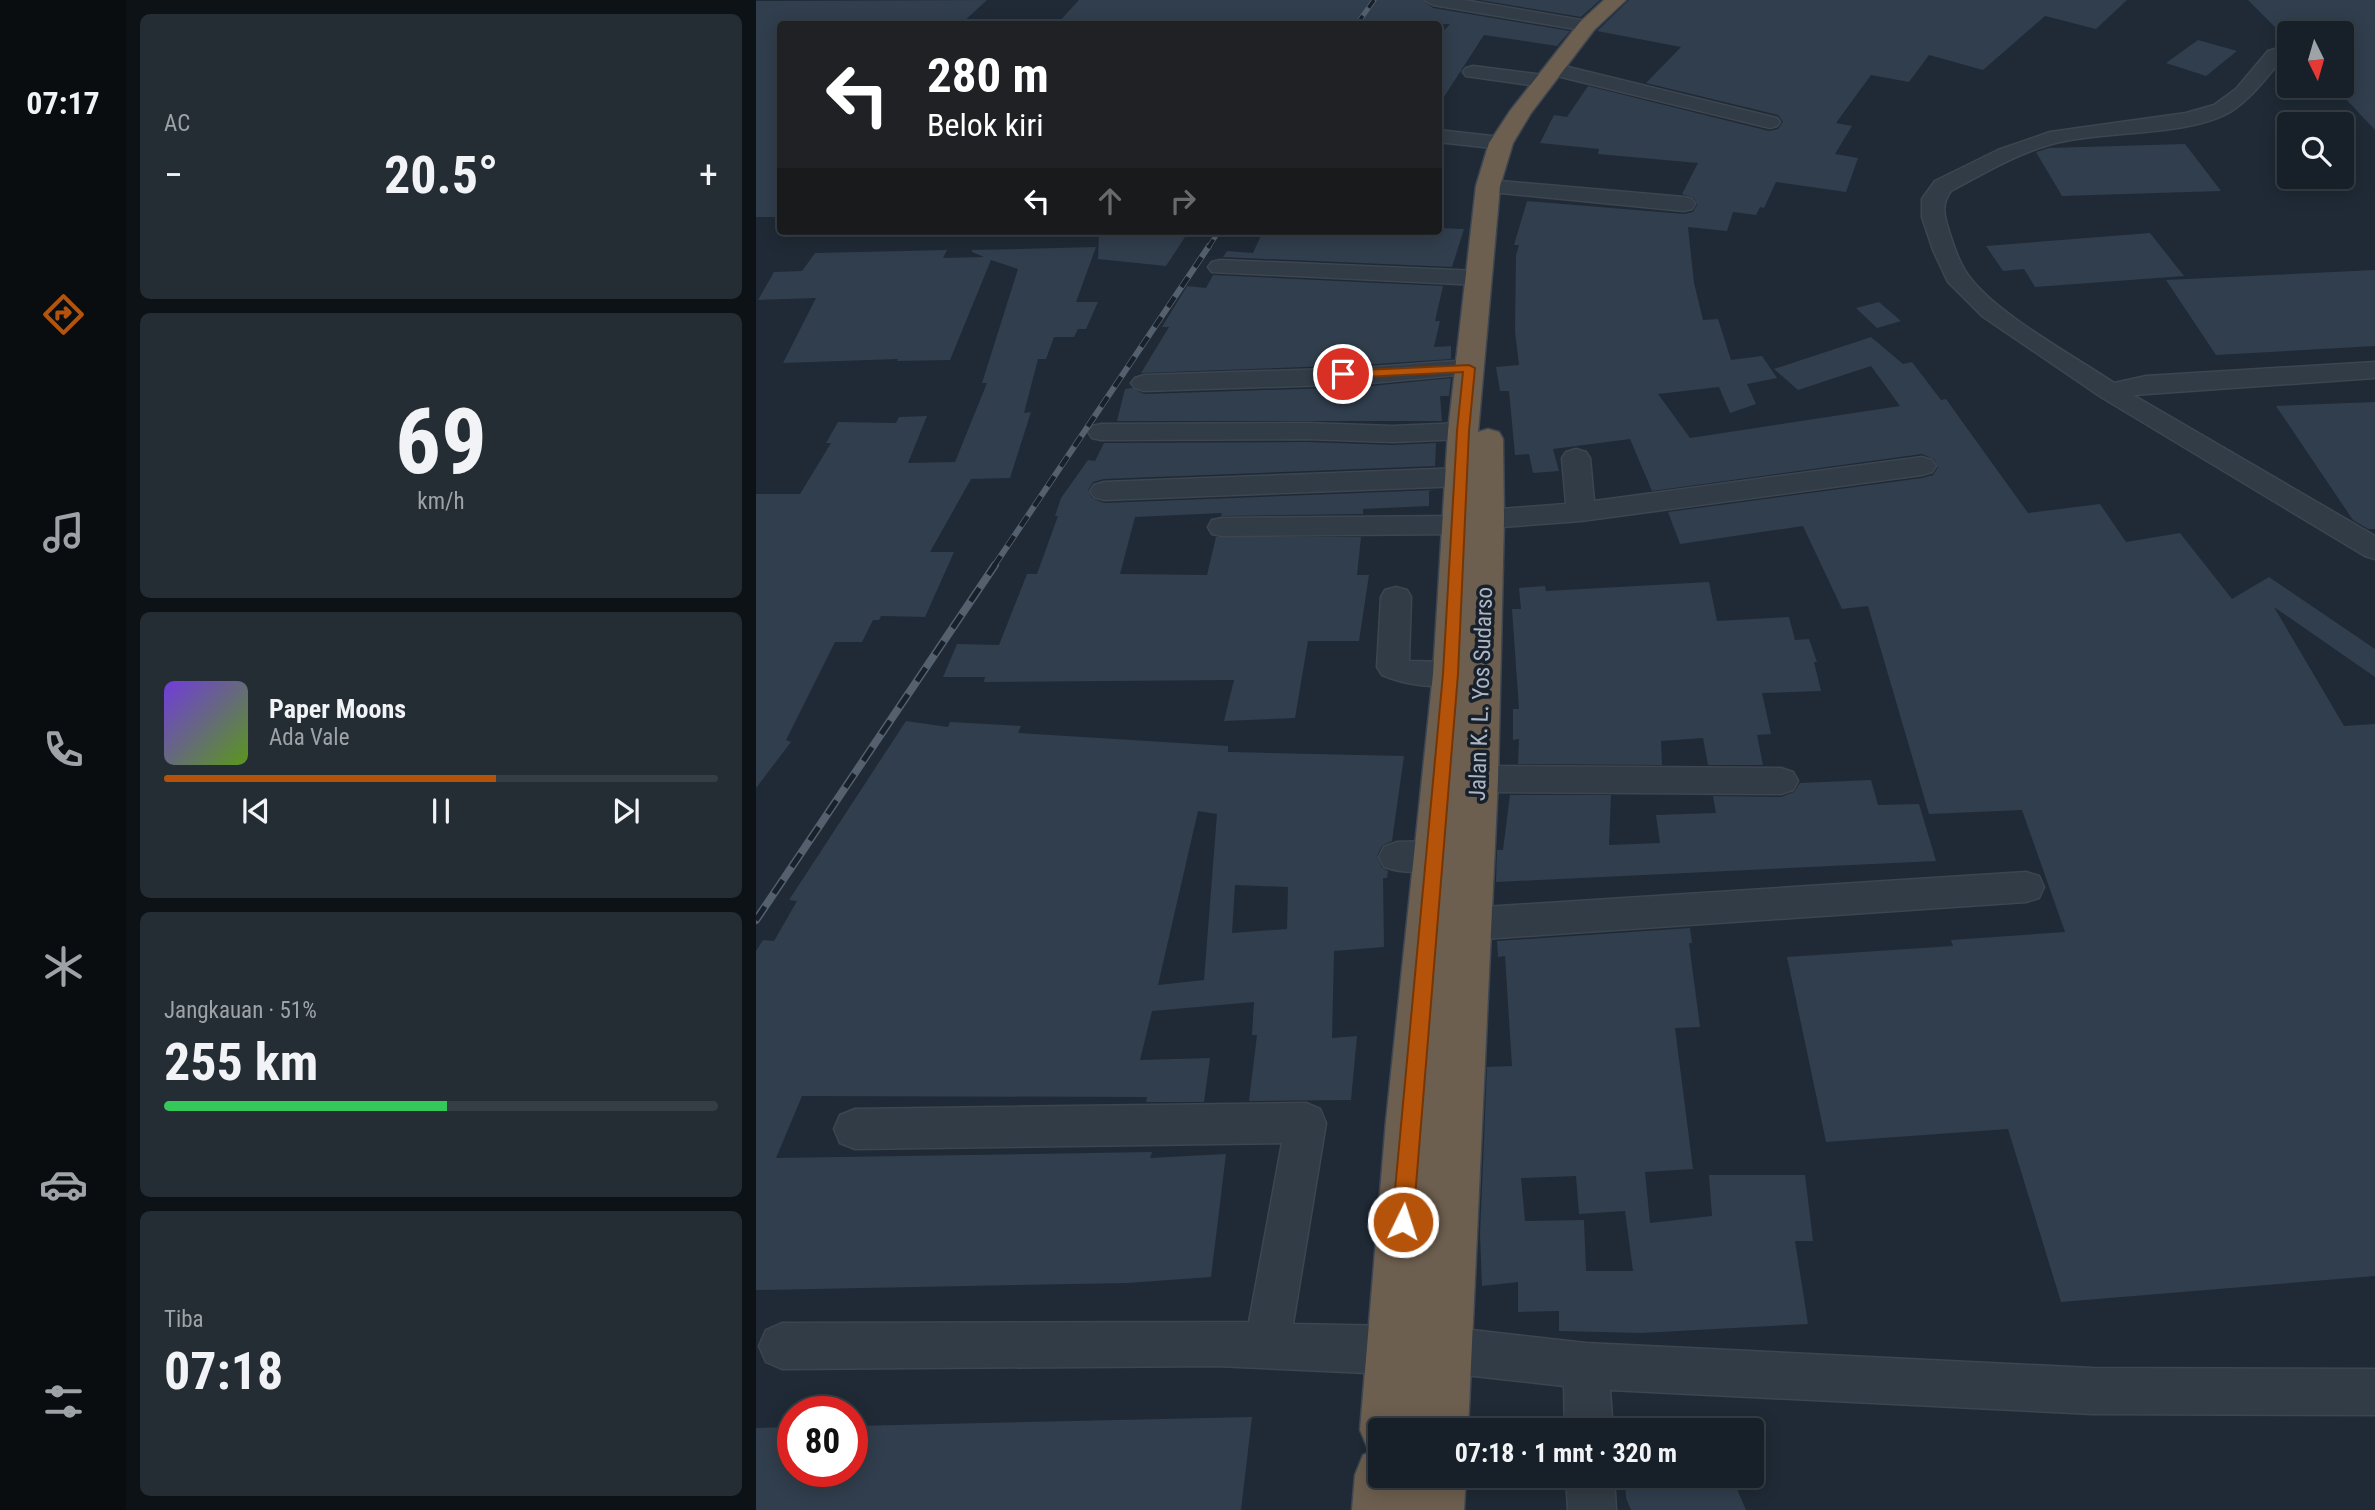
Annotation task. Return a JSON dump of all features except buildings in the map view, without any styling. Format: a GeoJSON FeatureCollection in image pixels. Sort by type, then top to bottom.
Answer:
{"type":"FeatureCollection","features":[{"type":"Feature","properties":{"kind":"highway","name":"Jalan K. L. Yos Sudarso"},"geometry":{"type":"LineString","coordinates":[[1388,1418],[1410,1121],[1451,674],[1488,432],[1496,187],[1514,146],[1554,76],[1587,26],[1616,0]]}},
{"type":"Feature","properties":{"kind":"highway","name":"Jalan K. L. Yos Sudarso"},"geometry":{"type":"LineString","coordinates":[[1442,1418],[1478,779],[1474,522],[1462,477],[1463,431],[1479,278],[1496,187],[1501,143],[1521,111],[1630,0]]}},
{"type":"Feature","properties":{"kind":"highway"},"geometry":{"type":"LineString","coordinates":[[1380,1510],[1382,1488]]}},
{"type":"Feature","properties":{"kind":"highway"},"geometry":{"type":"LineString","coordinates":[[1436,1510],[1437,1488]]}},
{"type":"Feature","properties":{"kind":"street"},"geometry":{"type":"LineString","coordinates":[[1433,0],[1587,26]]}},
{"type":"Feature","properties":{"kind":"street"},"geometry":{"type":"LineString","coordinates":[[2275,55],[2243,93],[2221,109],[2189,119],[2050,138],[2006,155],[1943,186],[1933,199],[1933,217],[1944,250],[1960,282],[1990,312],[2110,392],[2375,549]]}},
{"type":"Feature","properties":{"kind":"street"},"geometry":{"type":"LineString","coordinates":[[1473,72],[1554,76],[1770,122]]}},
{"type":"Feature","properties":{"kind":"street"},"geometry":{"type":"LineString","coordinates":[[1442,136],[1501,143]]}},
{"type":"Feature","properties":{"kind":"street"},"geometry":{"type":"LineString","coordinates":[[1496,187],[1684,204]]}},
{"type":"Feature","properties":{"kind":"street"},"geometry":{"type":"LineString","coordinates":[[1220,267],[1479,278]]}},
{"type":"Feature","properties":{"kind":"street"},"geometry":{"type":"LineString","coordinates":[[1144,383],[1361,376],[1469,368]]}},
{"type":"Feature","properties":{"kind":"street"},"geometry":{"type":"LineString","coordinates":[[2110,392],[2146,384],[2375,370]]}},
{"type":"Feature","properties":{"kind":"street"},"geometry":{"type":"LineString","coordinates":[[1101,432],[1307,431],[1393,434],[1463,431]]}},
{"type":"Feature","properties":{"kind":"street"},"geometry":{"type":"LineString","coordinates":[[1576,458],[1581,512]]}},
{"type":"Feature","properties":{"kind":"street"},"geometry":{"type":"LineString","coordinates":[[1222,527],[1474,522],[1581,512],[1922,466]]}},
{"type":"Feature","properties":{"kind":"street"},"geometry":{"type":"LineString","coordinates":[[1104,491],[1462,477]]}},
{"type":"Feature","properties":{"kind":"street"},"geometry":{"type":"LineString","coordinates":[[1396,597],[1393,667],[1405,672],[1451,674]]}},
{"type":"Feature","properties":{"kind":"street"},"geometry":{"type":"LineString","coordinates":[[1478,779],[1781,781]]}},
{"type":"Feature","properties":{"kind":"street"},"geometry":{"type":"LineString","coordinates":[[1397,857],[1435,856]]}},
{"type":"Feature","properties":{"kind":"street"},"geometry":{"type":"LineString","coordinates":[[1469,924],[2026,887]]}},
{"type":"Feature","properties":{"kind":"street"},"geometry":{"type":"LineString","coordinates":[[855,1129],[1306,1124],[1267,1345]]}},
{"type":"Feature","properties":{"kind":"street"},"geometry":{"type":"LineString","coordinates":[[782,1346],[1203,1343],[1446,1350],[1586,1366],[2092,1391],[2375,1392]]}},
{"type":"Feature","properties":{"kind":"street"},"geometry":{"type":"LineString","coordinates":[[1586,1366],[1588,1418]]}},
{"type":"Feature","properties":{"kind":"street"},"geometry":{"type":"LineString","coordinates":[[1591,1488],[1592,1510]]}},
{"type":"Feature","properties":{"kind":"railway"},"geometry":{"type":"LineString","coordinates":[[1359,21],[1374,0]]}},
{"type":"Feature","properties":{"kind":"railway"},"geometry":{"type":"LineString","coordinates":[[1208,248],[1216,235]]}},
{"type":"Feature","properties":{"kind":"railway"},"geometry":{"type":"LineString","coordinates":[[994,566],[1209,246]]}},
{"type":"Feature","properties":{"kind":"railway"},"geometry":{"type":"LineString","coordinates":[[756,920],[995,565]]}},
{"type":"Feature","properties":{"kind":"route"},"geometry":{"type":"LineString","coordinates":[[1343,374],[1361,376],[1469,368],[1463,431],[1451,674],[1403,1222]]}}]}
